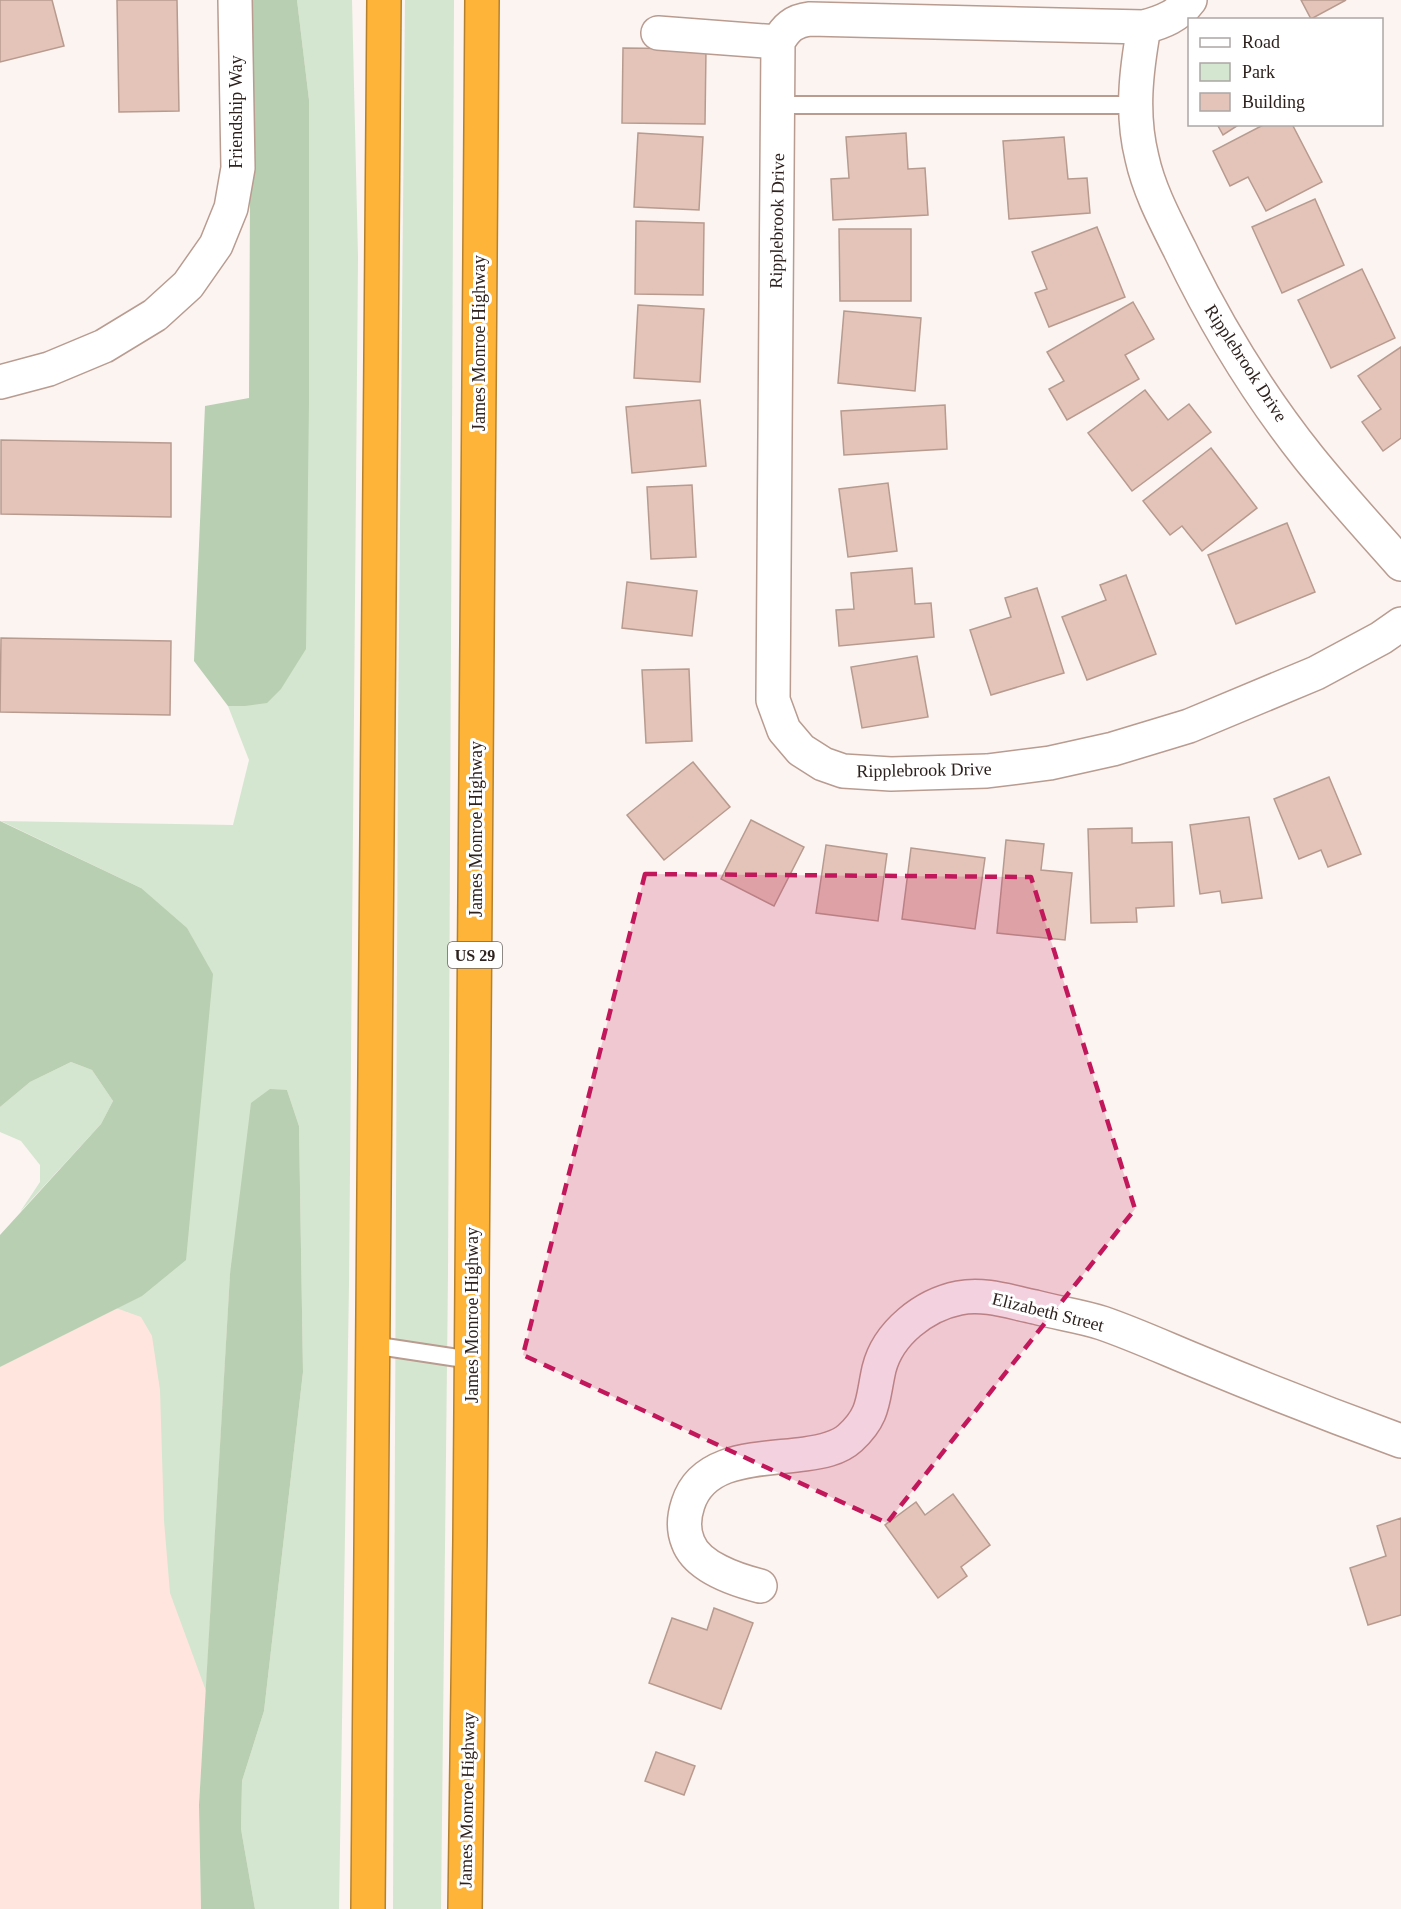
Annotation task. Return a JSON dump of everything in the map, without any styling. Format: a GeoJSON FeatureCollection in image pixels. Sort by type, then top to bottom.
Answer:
{"type":"FeatureCollection","features":[{"type":"Feature","properties":{"kind":"highway"},"geometry":{"type":"LineString","coordinates":[[368,1909],[384,0]]}},
{"type":"Feature","properties":{"kind":"highway","name":"James Monroe Highway"},"geometry":{"type":"LineString","coordinates":[[465,1909],[482,0]]}},
{"type":"Feature","properties":{"kind":"street","name":"Friendship Way"},"geometry":{"type":"LineString","coordinates":[[0,382],[49,369],[104,346],[155,315],[188,285],[216,245],[231,208],[238,168],[235,0]]}},
{"type":"Feature","properties":{"kind":"street"},"geometry":{"type":"LineString","coordinates":[[658,33],[778,42],[786,29],[799,20],[810,19],[1144,27],[1166,21],[1184,8],[1190,0]]}},
{"type":"Feature","properties":{"kind":"street","name":"Ripplebrook Drive"},"geometry":{"type":"LineString","coordinates":[[1144,27],[1136,74],[1134,105],[1142,158],[1157,204],[1200,293],[1251,377],[1309,457],[1401,564]]}},
{"type":"Feature","properties":{"kind":"street","name":"Ripplebrook Drive"},"geometry":{"type":"LineString","coordinates":[[778,42],[771,673],[772,700],[784,730],[801,750],[823,764],[843,771],[891,774],[987,771],[1113,749],[1189,726],[1316,673],[1381,638],[1401,624]]}},
{"type":"Feature","properties":{"kind":"street","name":"Elizabeth Street"},"geometry":{"type":"LineString","coordinates":[[760,1586],[737,1581],[710,1566],[690,1548],[686,1537],[684,1515],[691,1494],[705,1477],[724,1466],[823,1451],[845,1443],[862,1427],[873,1406],[880,1366],[889,1345],[908,1323],[932,1307],[959,1298],[988,1296],[1101,1323],[1318,1411],[1401,1441]]}},
{"type":"Feature","properties":{"kind":"lane"},"geometry":{"type":"LineString","coordinates":[[779,105],[1134,105]]}},
{"type":"Feature","properties":{"kind":"lane"},"geometry":{"type":"LineString","coordinates":[[372,1345],[471,1360]]}},
{"type":"Feature","properties":{"kind":"highlighted area"},"geometry":{"type":"Polygon","coordinates":[[[645,874],[1031,877],[1135,1209],[887,1523],[523,1355],[645,874]]]}},
{"type":"Feature","properties":{"kind":"shaded area"},"geometry":{"type":"Polygon","coordinates":[[[230,1274],[199,1805],[201,1909],[0,1909],[0,1367],[142,1296],[230,1274]]]}},
{"type":"Feature","properties":{"kind":"green space"},"geometry":{"type":"Polygon","coordinates":[[[251,0],[297,0],[309,100],[306,649],[281,689],[267,703],[228,706],[194,661],[205,406],[249,398],[251,0]]]}},
{"type":"Feature","properties":{"kind":"green space"},"geometry":{"type":"Polygon","coordinates":[[[297,0],[352,0],[358,257],[349,1284],[339,1909],[255,1909],[241,1829],[242,1781],[264,1711],[303,1372],[299,1126],[287,1090],[230,1274],[206,1691],[170,1593],[164,1521],[160,1390],[152,1336],[141,1317],[116,1308],[144,1293],[141,888],[1,821],[233,825],[249,760],[228,706],[245,706],[309,100],[297,0]]]}},
{"type":"Feature","properties":{"kind":"green space"},"geometry":{"type":"Polygon","coordinates":[[[405,0],[454,0],[448,1273],[441,1909],[393,1909],[398,734],[405,0]]]}},
{"type":"Feature","properties":{"kind":"green space"},"geometry":{"type":"Polygon","coordinates":[[[0,821],[141,888],[187,928],[213,974],[186,1260],[142,1296],[0,1367],[0,1235],[101,1124],[113,1101],[92,1070],[71,1062],[30,1082],[0,1107],[0,821]]]}},
{"type":"Feature","properties":{"kind":"green space"},"geometry":{"type":"Polygon","coordinates":[[[71,1062],[92,1070],[113,1101],[101,1124],[20,1212],[40,1182],[40,1165],[21,1141],[0,1132],[0,1107],[30,1082],[71,1062]]]}},
{"type":"Feature","properties":{"kind":"green space"},"geometry":{"type":"Polygon","coordinates":[[[270,1089],[287,1090],[299,1126],[303,1372],[264,1711],[242,1781],[241,1829],[255,1909],[201,1909],[199,1805],[230,1274],[251,1103],[270,1089]]]}},
{"type":"Feature","properties":{"kind":"building"},"geometry":{"type":"Polygon","coordinates":[[[0,0],[52,0],[64,46],[0,62],[0,0]]]}},
{"type":"Feature","properties":{"kind":"building"},"geometry":{"type":"Polygon","coordinates":[[[117,0],[177,0],[179,111],[119,112],[117,0]]]}},
{"type":"Feature","properties":{"kind":"building"},"geometry":{"type":"Polygon","coordinates":[[[1301,0],[1346,0],[1313,18],[1310,18],[1301,0]]]}},
{"type":"Feature","properties":{"kind":"building"},"geometry":{"type":"Polygon","coordinates":[[[623,48],[706,49],[705,124],[622,123],[623,48]]]}},
{"type":"Feature","properties":{"kind":"building"},"geometry":{"type":"Polygon","coordinates":[[[1218,126],[1237,126],[1223,135],[1218,126]]]}},
{"type":"Feature","properties":{"kind":"building"},"geometry":{"type":"Polygon","coordinates":[[[1261,126],[1293,126],[1322,182],[1266,211],[1248,177],[1230,186],[1213,151],[1261,126]]]}},
{"type":"Feature","properties":{"kind":"building"},"geometry":{"type":"Polygon","coordinates":[[[638,133],[703,137],[699,210],[634,207],[638,133]]]}},
{"type":"Feature","properties":{"kind":"building"},"geometry":{"type":"Polygon","coordinates":[[[906,133],[908,169],[925,168],[928,215],[833,220],[831,179],[849,178],[846,137],[906,133]]]}},
{"type":"Feature","properties":{"kind":"building"},"geometry":{"type":"Polygon","coordinates":[[[1064,137],[1068,179],[1087,178],[1090,213],[1009,219],[1003,141],[1064,137]]]}},
{"type":"Feature","properties":{"kind":"building"},"geometry":{"type":"Polygon","coordinates":[[[1315,199],[1344,265],[1282,293],[1252,227],[1315,199]]]}},
{"type":"Feature","properties":{"kind":"building"},"geometry":{"type":"Polygon","coordinates":[[[636,221],[704,223],[703,295],[635,294],[636,221]]]}},
{"type":"Feature","properties":{"kind":"building"},"geometry":{"type":"Polygon","coordinates":[[[1097,227],[1125,297],[1049,327],[1035,293],[1047,289],[1032,252],[1097,227]]]}},
{"type":"Feature","properties":{"kind":"building"},"geometry":{"type":"Polygon","coordinates":[[[839,229],[911,229],[911,301],[840,301],[839,229]]]}},
{"type":"Feature","properties":{"kind":"building"},"geometry":{"type":"Polygon","coordinates":[[[1362,269],[1395,338],[1331,368],[1298,300],[1362,269]]]}},
{"type":"Feature","properties":{"kind":"building"},"geometry":{"type":"Polygon","coordinates":[[[1133,302],[1154,339],[1125,355],[1139,379],[1067,420],[1049,389],[1064,381],[1047,352],[1133,302]]]}},
{"type":"Feature","properties":{"kind":"building"},"geometry":{"type":"Polygon","coordinates":[[[638,305],[704,309],[700,382],[634,378],[638,305]]]}},
{"type":"Feature","properties":{"kind":"building"},"geometry":{"type":"Polygon","coordinates":[[[844,311],[921,318],[915,391],[838,383],[844,311]]]}},
{"type":"Feature","properties":{"kind":"building"},"geometry":{"type":"Polygon","coordinates":[[[1401,347],[1401,438],[1383,451],[1362,422],[1381,409],[1358,376],[1401,347]]]}},
{"type":"Feature","properties":{"kind":"building"},"geometry":{"type":"Polygon","coordinates":[[[1145,390],[1168,420],[1189,404],[1211,432],[1132,491],[1088,433],[1145,390]]]}},
{"type":"Feature","properties":{"kind":"building"},"geometry":{"type":"Polygon","coordinates":[[[700,400],[706,466],[632,473],[626,407],[700,400]]]}},
{"type":"Feature","properties":{"kind":"building"},"geometry":{"type":"Polygon","coordinates":[[[945,405],[947,449],[844,455],[841,411],[945,405]]]}},
{"type":"Feature","properties":{"kind":"building"},"geometry":{"type":"Polygon","coordinates":[[[1,440],[171,443],[171,517],[1,514],[1,440]]]}},
{"type":"Feature","properties":{"kind":"building"},"geometry":{"type":"Polygon","coordinates":[[[1211,448],[1257,508],[1202,551],[1182,526],[1170,535],[1143,501],[1211,448]]]}},
{"type":"Feature","properties":{"kind":"building"},"geometry":{"type":"Polygon","coordinates":[[[888,483],[897,551],[848,557],[839,489],[888,483]]]}},
{"type":"Feature","properties":{"kind":"building"},"geometry":{"type":"Polygon","coordinates":[[[692,485],[696,557],[651,559],[647,487],[692,485]]]}},
{"type":"Feature","properties":{"kind":"building"},"geometry":{"type":"Polygon","coordinates":[[[1287,523],[1315,592],[1236,624],[1208,555],[1287,523]]]}},
{"type":"Feature","properties":{"kind":"building"},"geometry":{"type":"Polygon","coordinates":[[[912,568],[915,604],[931,603],[934,637],[839,646],[836,610],[854,609],[851,573],[912,568]]]}},
{"type":"Feature","properties":{"kind":"building"},"geometry":{"type":"Polygon","coordinates":[[[1126,575],[1156,654],[1087,680],[1062,617],[1106,600],[1100,585],[1126,575]]]}},
{"type":"Feature","properties":{"kind":"building"},"geometry":{"type":"Polygon","coordinates":[[[627,582],[697,591],[692,636],[622,628],[627,582]]]}},
{"type":"Feature","properties":{"kind":"building"},"geometry":{"type":"Polygon","coordinates":[[[1037,588],[1064,673],[991,695],[970,630],[1011,617],[1005,598],[1037,588]]]}},
{"type":"Feature","properties":{"kind":"building"},"geometry":{"type":"Polygon","coordinates":[[[1,638],[171,641],[170,715],[0,712],[1,638]]]}},
{"type":"Feature","properties":{"kind":"building"},"geometry":{"type":"Polygon","coordinates":[[[917,656],[928,717],[862,728],[851,667],[917,656]]]}},
{"type":"Feature","properties":{"kind":"building"},"geometry":{"type":"Polygon","coordinates":[[[689,669],[692,741],[646,743],[642,670],[689,669]]]}},
{"type":"Feature","properties":{"kind":"building"},"geometry":{"type":"Polygon","coordinates":[[[693,762],[730,807],[664,860],[627,815],[693,762]]]}},
{"type":"Feature","properties":{"kind":"building"},"geometry":{"type":"Polygon","coordinates":[[[1329,777],[1361,854],[1328,867],[1321,850],[1299,859],[1274,799],[1329,777]]]}},
{"type":"Feature","properties":{"kind":"building"},"geometry":{"type":"Polygon","coordinates":[[[1249,817],[1262,898],[1222,903],[1220,891],[1200,894],[1190,825],[1249,817]]]}},
{"type":"Feature","properties":{"kind":"building"},"geometry":{"type":"Polygon","coordinates":[[[751,820],[804,847],[774,906],[721,879],[751,820]]]}},
{"type":"Feature","properties":{"kind":"building"},"geometry":{"type":"Polygon","coordinates":[[[1132,828],[1132,843],[1172,842],[1174,906],[1136,908],[1137,922],[1091,923],[1088,829],[1132,828]]]}},
{"type":"Feature","properties":{"kind":"building"},"geometry":{"type":"Polygon","coordinates":[[[1006,840],[1044,844],[1041,870],[1072,873],[1065,940],[997,933],[1006,840]]]}},
{"type":"Feature","properties":{"kind":"building"},"geometry":{"type":"Polygon","coordinates":[[[826,845],[887,854],[878,921],[816,913],[826,845]]]}},
{"type":"Feature","properties":{"kind":"building"},"geometry":{"type":"Polygon","coordinates":[[[911,848],[985,858],[975,929],[902,919],[911,848]]]}},
{"type":"Feature","properties":{"kind":"building"},"geometry":{"type":"Polygon","coordinates":[[[953,1494],[990,1545],[961,1567],[967,1576],[938,1598],[885,1525],[916,1502],[925,1515],[953,1494]]]}},
{"type":"Feature","properties":{"kind":"building"},"geometry":{"type":"Polygon","coordinates":[[[1401,1518],[1401,1615],[1368,1625],[1350,1568],[1386,1556],[1377,1526],[1401,1518]]]}},
{"type":"Feature","properties":{"kind":"building"},"geometry":{"type":"Polygon","coordinates":[[[714,1608],[753,1623],[721,1709],[649,1683],[672,1618],[707,1630],[714,1608]]]}},
{"type":"Feature","properties":{"kind":"building"},"geometry":{"type":"Polygon","coordinates":[[[656,1752],[695,1766],[684,1795],[645,1781],[656,1752]]]}}]}
